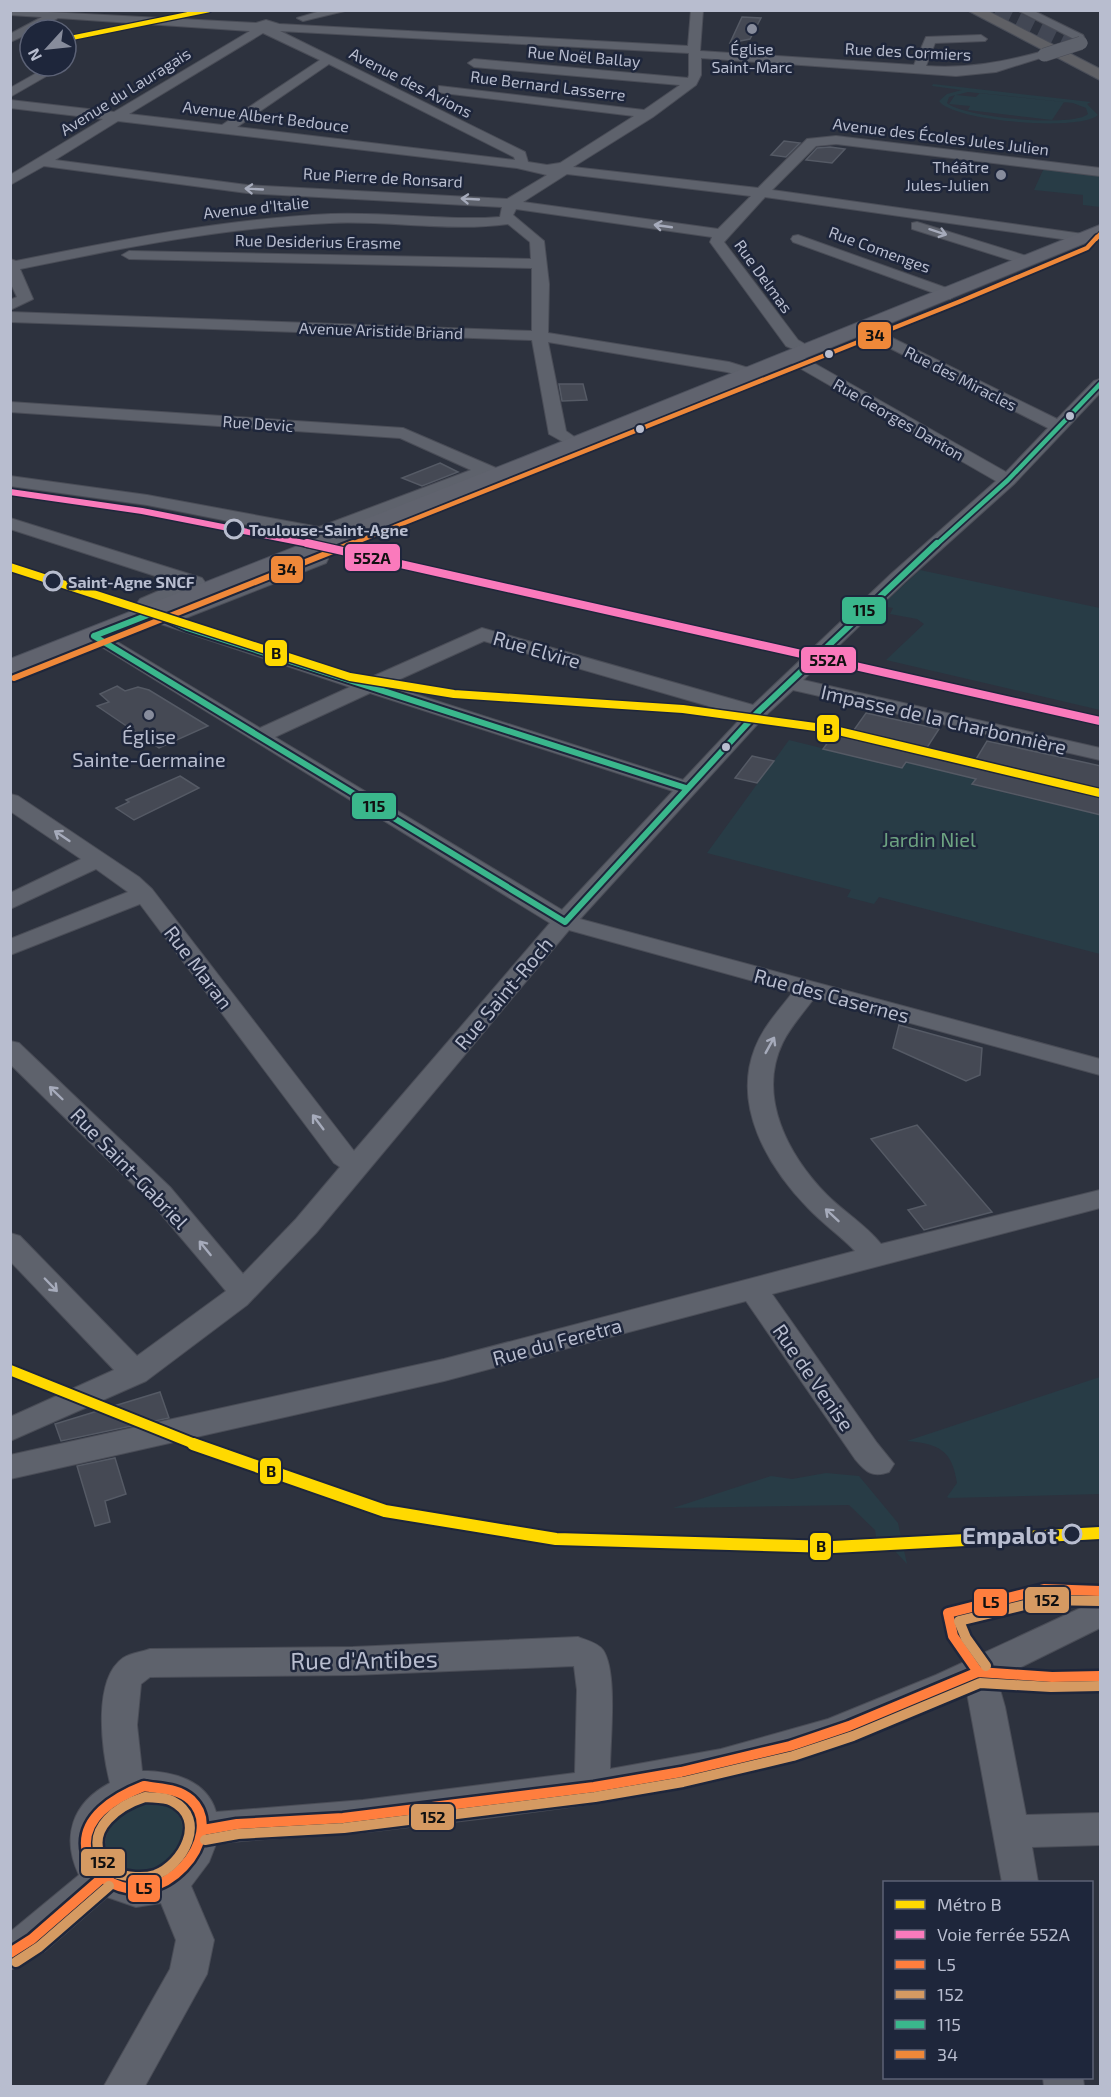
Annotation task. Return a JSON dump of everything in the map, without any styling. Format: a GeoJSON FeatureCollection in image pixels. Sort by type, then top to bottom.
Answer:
{"type":"FeatureCollection","features":[{"type":"Feature","properties":{"kind":"highway"},"geometry":{"type":"LineString","coordinates":[[974,10],[1101,75]]}},
{"type":"Feature","properties":{"kind":"highway"},"geometry":{"type":"LineString","coordinates":[[997,22],[994,25],[1101,81]]}},
{"type":"Feature","properties":{"kind":"highway"},"geometry":{"type":"LineString","coordinates":[[1078,46],[1101,59]]}},
{"type":"Feature","properties":{"kind":"main road"},"geometry":{"type":"LineString","coordinates":[[10,668],[94,636],[159,616],[491,473],[574,443],[950,294],[1092,235]]}},
{"type":"Feature","properties":{"kind":"street","name":"Avenue des Avions"},"geometry":{"type":"LineString","coordinates":[[231,10],[523,159],[514,164]]}},
{"type":"Feature","properties":{"kind":"street"},"geometry":{"type":"LineString","coordinates":[[10,12],[266,27],[344,10]]}},
{"type":"Feature","properties":{"kind":"street"},"geometry":{"type":"LineString","coordinates":[[532,235],[493,222],[489,217],[503,202],[648,114],[692,82],[695,75],[697,10]]}},
{"type":"Feature","properties":{"kind":"street"},"geometry":{"type":"LineString","coordinates":[[1022,10],[1079,37],[1082,39],[1078,46]]}},
{"type":"Feature","properties":{"kind":"street"},"geometry":{"type":"LineString","coordinates":[[10,39],[56,14]]}},
{"type":"Feature","properties":{"kind":"street","name":"Rue des Cormiers"},"geometry":{"type":"LineString","coordinates":[[266,27],[502,38],[986,70],[1078,46]]}},
{"type":"Feature","properties":{"kind":"street","name":"Avenue du Lauragais"},"geometry":{"type":"LineString","coordinates":[[10,181],[266,27]]}},
{"type":"Feature","properties":{"kind":"street"},"geometry":{"type":"LineString","coordinates":[[419,105],[443,89],[502,38]]}},
{"type":"Feature","properties":{"kind":"street"},"geometry":{"type":"LineString","coordinates":[[981,39],[930,39],[920,64],[1000,62]]}},
{"type":"Feature","properties":{"kind":"street"},"geometry":{"type":"LineString","coordinates":[[224,129],[317,65],[329,60]]}},
{"type":"Feature","properties":{"kind":"street","name":"Rue Noël Ballay"},"geometry":{"type":"LineString","coordinates":[[466,70],[692,82]]}},
{"type":"Feature","properties":{"kind":"street"},"geometry":{"type":"LineString","coordinates":[[10,93],[37,78]]}},
{"type":"Feature","properties":{"kind":"street","name":"Rue Bernard Lasserre"},"geometry":{"type":"LineString","coordinates":[[443,89],[648,114]]}},
{"type":"Feature","properties":{"kind":"street","name":"Avenue Albert Bedouce"},"geometry":{"type":"LineString","coordinates":[[10,104],[763,193],[1092,235]]}},
{"type":"Feature","properties":{"kind":"street","name":"Avenue des Écoles Jules Julien"},"geometry":{"type":"LineString","coordinates":[[763,193],[812,142],[819,140],[1101,172]]}},
{"type":"Feature","properties":{"kind":"street","name":"Rue Pierre de Ronsard"},"geometry":{"type":"LineString","coordinates":[[42,162],[247,189],[503,202],[721,234]]}},
{"type":"Feature","properties":{"kind":"street","name":"Rue Delmas"},"geometry":{"type":"LineString","coordinates":[[763,193],[721,234],[717,242],[799,353]]}},
{"type":"Feature","properties":{"kind":"street"},"geometry":{"type":"LineString","coordinates":[[503,202],[509,220],[532,235],[537,242],[540,336],[555,430],[561,437],[574,443]]}},
{"type":"Feature","properties":{"kind":"street"},"geometry":{"type":"LineString","coordinates":[[900,211],[892,216],[1028,261]]}},
{"type":"Feature","properties":{"kind":"street","name":"Avenue d'Italie"},"geometry":{"type":"LineString","coordinates":[[11,266],[200,231],[317,219],[395,218],[493,222],[509,220]]}},
{"type":"Feature","properties":{"kind":"street","name":"Rue Comenges"},"geometry":{"type":"LineString","coordinates":[[798,239],[950,294]]}},
{"type":"Feature","properties":{"kind":"street","name":"Rue Desiderius Erasme"},"geometry":{"type":"LineString","coordinates":[[98,249],[118,254],[539,264]]}},
{"type":"Feature","properties":{"kind":"street"},"geometry":{"type":"LineString","coordinates":[[10,306],[24,299],[11,266]]}},
{"type":"Feature","properties":{"kind":"street","name":"Avenue Aristide Briand"},"geometry":{"type":"LineString","coordinates":[[10,317],[540,336],[729,367],[749,373]]}},
{"type":"Feature","properties":{"kind":"street","name":"Rue des Miracles"},"geometry":{"type":"LineString","coordinates":[[862,328],[1060,427]]}},
{"type":"Feature","properties":{"kind":"street","name":"Rue Georges Danton"},"geometry":{"type":"LineString","coordinates":[[799,353],[969,460],[1008,480]]}},
{"type":"Feature","properties":{"kind":"street","name":"Rue Saint-Roch"},"geometry":{"type":"LineString","coordinates":[[10,1430],[135,1373],[208,1322],[246,1290],[306,1226],[565,922],[686,788],[757,713],[898,578],[1008,480],[1101,384]]}},
{"type":"Feature","properties":{"kind":"street","name":"Rue Devic"},"geometry":{"type":"LineString","coordinates":[[10,407],[404,433],[491,473]]}},
{"type":"Feature","properties":{"kind":"street"},"geometry":{"type":"LineString","coordinates":[[10,481],[186,506],[312,532],[327,532],[491,473]]}},
{"type":"Feature","properties":{"kind":"street"},"geometry":{"type":"LineString","coordinates":[[10,523],[195,582],[147,603],[148,609],[159,616],[367,686],[686,788]]}},
{"type":"Feature","properties":{"kind":"street"},"geometry":{"type":"LineString","coordinates":[[159,616],[319,559]]}},
{"type":"Feature","properties":{"kind":"street","name":"Rue Elvire"},"geometry":{"type":"LineString","coordinates":[[260,736],[482,634],[757,713]]}},
{"type":"Feature","properties":{"kind":"street","name":"Rue des Casernes"},"geometry":{"type":"LineString","coordinates":[[94,636],[565,922],[1101,1067]]}},
{"type":"Feature","properties":{"kind":"street","name":"Impasse de la Charbonnière"},"geometry":{"type":"LineString","coordinates":[[788,683],[1101,754]]}},
{"type":"Feature","properties":{"kind":"street","name":"Rue Maran"},"geometry":{"type":"LineString","coordinates":[[10,801],[144,894],[344,1157],[356,1165]]}},
{"type":"Feature","properties":{"kind":"street"},"geometry":{"type":"LineString","coordinates":[[10,902],[97,860]]}},
{"type":"Feature","properties":{"kind":"street"},"geometry":{"type":"LineString","coordinates":[[10,948],[144,894]]}},
{"type":"Feature","properties":{"kind":"street"},"geometry":{"type":"LineString","coordinates":[[808,988],[767,1048],[760,1075],[760,1101],[767,1127],[779,1152],[796,1176],[816,1200],[874,1255]]}},
{"type":"Feature","properties":{"kind":"street","name":"Rue Saint-Gabriel"},"geometry":{"type":"LineString","coordinates":[[10,1049],[160,1194],[231,1280],[246,1290]]}},
{"type":"Feature","properties":{"kind":"street","name":"Rue du Feretra"},"geometry":{"type":"LineString","coordinates":[[10,1467],[399,1381],[519,1352],[874,1255],[1101,1200]]}},
{"type":"Feature","properties":{"kind":"street"},"geometry":{"type":"LineString","coordinates":[[10,1243],[135,1373]]}},
{"type":"Feature","properties":{"kind":"street","name":"Rue de Venise"},"geometry":{"type":"LineString","coordinates":[[752,1288],[878,1464]]}},
{"type":"Feature","properties":{"kind":"street"},"geometry":{"type":"LineString","coordinates":[[203,1830],[237,1824],[343,1818],[594,1787],[681,1772],[790,1746],[849,1726],[978,1672],[1101,1613]]}},
{"type":"Feature","properties":{"kind":"street","name":"Rue d'Antibes"},"geometry":{"type":"LineString","coordinates":[[129,1790],[122,1765],[120,1706],[125,1680],[135,1667],[150,1664],[364,1660],[578,1651],[590,1658],[595,1679],[591,1763],[594,1787]]}},
{"type":"Feature","properties":{"kind":"street"},"geometry":{"type":"LineString","coordinates":[[978,1672],[988,1707],[1020,1881]]}},
{"type":"Feature","properties":{"kind":"street"},"geometry":{"type":"LineString","coordinates":[[159,1786],[186,1796],[201,1817],[203,1830],[201,1844],[195,1858],[171,1881],[142,1889],[113,1884],[102,1878],[92,1866],[87,1852],[87,1836],[92,1821],[102,1808],[129,1790],[159,1786]]}},
{"type":"Feature","properties":{"kind":"street"},"geometry":{"type":"LineString","coordinates":[[1010,1832],[1101,1829]]}},
{"type":"Feature","properties":{"kind":"street"},"geometry":{"type":"LineString","coordinates":[[10,1953],[32,1939],[102,1878]]}},
{"type":"Feature","properties":{"kind":"street"},"geometry":{"type":"LineString","coordinates":[[124,2086],[188,1974],[195,1940],[171,1881]]}},
{"type":"Feature","properties":{"kind":"green space"},"geometry":{"type":"Polygon","coordinates":[[[933,84],[1091,102],[1087,104],[1098,115],[1087,120],[1067,123],[1017,122],[967,114],[949,108],[939,101],[947,94],[962,90],[932,86],[933,84]],[[968,92],[956,95],[976,97],[980,93],[968,92]],[[955,95],[949,97],[947,103],[956,108],[973,113],[1052,120],[968,110],[970,106],[949,104],[955,95]],[[1064,102],[1052,120],[1078,118],[1088,114],[1086,108],[1064,102]]]}},
{"type":"Feature","properties":{"kind":"green space"},"geometry":{"type":"Polygon","coordinates":[[[1044,168],[1100,174],[1100,207],[1083,205],[1083,195],[1034,190],[1044,168]]]}},
{"type":"Feature","properties":{"kind":"green space"},"geometry":{"type":"Polygon","coordinates":[[[920,570],[1100,608],[1100,710],[886,660],[924,624],[917,619],[890,614],[893,608],[881,606],[920,570]]]}},
{"type":"Feature","properties":{"kind":"green space","name":"Jardin Niel"},"geometry":{"type":"Polygon","coordinates":[[[789,740],[902,768],[906,762],[976,779],[973,785],[1100,815],[1100,954],[879,897],[874,904],[847,897],[851,890],[707,853],[789,740]]]}},
{"type":"Feature","properties":{"kind":"green space"},"geometry":{"type":"Polygon","coordinates":[[[1100,1377],[1100,1494],[949,1498],[947,1497],[957,1483],[955,1472],[947,1456],[942,1450],[927,1444],[907,1441],[1100,1377]]]}},
{"type":"Feature","properties":{"kind":"green space"},"geometry":{"type":"Polygon","coordinates":[[[826,1473],[859,1476],[898,1523],[907,1564],[893,1549],[878,1550],[875,1530],[849,1505],[673,1508],[771,1476],[792,1479],[826,1473]]]}},
{"type":"Feature","properties":{"kind":"green space"},"geometry":{"type":"Polygon","coordinates":[[[159,1798],[184,1812],[190,1839],[157,1873],[129,1874],[114,1868],[107,1860],[104,1850],[106,1829],[111,1819],[127,1804],[159,1798]]]}},
{"type":"Feature","properties":{"kind":"building"},"geometry":{"type":"Polygon","coordinates":[[[742,17],[761,18],[750,39],[730,43],[742,17]]]}},
{"type":"Feature","properties":{"kind":"building"},"geometry":{"type":"Polygon","coordinates":[[[784,141],[800,143],[786,157],[771,155],[784,141]]]}},
{"type":"Feature","properties":{"kind":"building"},"geometry":{"type":"Polygon","coordinates":[[[817,148],[845,149],[832,163],[806,160],[817,148]]]}},
{"type":"Feature","properties":{"kind":"building"},"geometry":{"type":"Polygon","coordinates":[[[559,384],[583,384],[587,400],[562,401],[559,384]]]}},
{"type":"Feature","properties":{"kind":"building"},"geometry":{"type":"Polygon","coordinates":[[[440,463],[458,472],[422,486],[402,478],[440,463]]]}},
{"type":"Feature","properties":{"kind":"building","name":"Église Sainte-Germaine"},"geometry":{"type":"Polygon","coordinates":[[[117,686],[125,691],[138,687],[149,690],[208,726],[159,748],[97,706],[109,702],[100,694],[117,686]]]}},
{"type":"Feature","properties":{"kind":"building"},"geometry":{"type":"Polygon","coordinates":[[[866,713],[939,729],[926,749],[975,761],[987,741],[1101,766],[1101,815],[972,784],[976,779],[906,762],[902,768],[823,749],[834,734],[849,737],[866,713]]]}},
{"type":"Feature","properties":{"kind":"building"},"geometry":{"type":"Polygon","coordinates":[[[752,756],[774,761],[757,783],[735,778],[752,756]]]}},
{"type":"Feature","properties":{"kind":"building"},"geometry":{"type":"Polygon","coordinates":[[[180,776],[199,788],[134,820],[116,808],[129,802],[126,800],[180,776]]]}},
{"type":"Feature","properties":{"kind":"building"},"geometry":{"type":"Polygon","coordinates":[[[899,1025],[982,1048],[980,1075],[966,1081],[893,1048],[899,1025]]]}},
{"type":"Feature","properties":{"kind":"building"},"geometry":{"type":"Polygon","coordinates":[[[917,1125],[992,1212],[924,1230],[908,1210],[926,1205],[871,1139],[917,1125]]]}},
{"type":"Feature","properties":{"kind":"building"},"geometry":{"type":"Polygon","coordinates":[[[160,1392],[169,1418],[61,1441],[55,1424],[160,1392]]]}},
{"type":"Feature","properties":{"kind":"building"},"geometry":{"type":"Polygon","coordinates":[[[115,1458],[126,1494],[105,1501],[110,1522],[95,1526],[77,1466],[115,1458]]]}},
{"type":"Feature","properties":{"kind":"tunnel"},"geometry":{"type":"LineString","coordinates":[[996,10],[1076,49]]}},
{"type":"Feature","properties":{"kind":"metro line","name":"B"},"geometry":{"type":"LineString","coordinates":[[78,37],[209,10]]}},
{"type":"Feature","properties":{"kind":"metro line","name":"B"},"geometry":{"type":"LineString","coordinates":[[10,567],[350,677],[454,694],[683,709],[830,729],[1100,793]]}},
{"type":"Feature","properties":{"kind":"metro line","name":"B"},"geometry":{"type":"LineString","coordinates":[[10,1370],[182,1440],[385,1511],[556,1539],[833,1547],[1100,1533]]}},
{"type":"Feature","properties":{"kind":"rail line","name":"552A"},"geometry":{"type":"LineString","coordinates":[[10,492],[142,511],[289,539],[1100,721]]}},
{"type":"Feature","properties":{"kind":"transit line","name":"34"},"geometry":{"type":"LineString","coordinates":[[14,678],[961,301],[1087,248],[1100,234]]}},
{"type":"Feature","properties":{"kind":"transit line","name":"115"},"geometry":{"type":"LineString","coordinates":[[94,636],[565,922],[757,713],[898,578],[1008,480],[1100,384]]}},
{"type":"Feature","properties":{"kind":"transit line","name":"115"},"geometry":{"type":"LineString","coordinates":[[94,636],[153,613],[187,628],[686,788]]}},
{"type":"Feature","properties":{"kind":"transit line","name":"L5"},"geometry":{"type":"LineString","coordinates":[[978,1672],[953,1636],[948,1613],[1044,1589],[1100,1591]]}},
{"type":"Feature","properties":{"kind":"transit line","name":"152"},"geometry":{"type":"LineString","coordinates":[[986,1666],[966,1638],[959,1621],[1045,1600],[1100,1601]]}},
{"type":"Feature","properties":{"kind":"transit line","name":"L5"},"geometry":{"type":"LineString","coordinates":[[203,1830],[237,1824],[343,1818],[594,1787],[681,1772],[790,1746],[849,1726],[978,1672],[1052,1677],[1100,1676]]}},
{"type":"Feature","properties":{"kind":"transit line","name":"152"},"geometry":{"type":"LineString","coordinates":[[205,1840],[238,1834],[344,1828],[595,1797],[683,1782],[793,1756],[853,1736],[980,1683],[1051,1687],[1100,1686]]}},
{"type":"Feature","properties":{"kind":"transit line","name":"L5"},"geometry":{"type":"LineString","coordinates":[[144,1786],[176,1791],[192,1801],[200,1816],[200,1835],[194,1853],[182,1870],[165,1883],[145,1889],[122,1886],[103,1878],[88,1859],[85,1844],[94,1819],[104,1808],[130,1791],[144,1786]]}},
{"type":"Feature","properties":{"kind":"transit line","name":"152"},"geometry":{"type":"LineString","coordinates":[[145,1797],[172,1801],[185,1810],[190,1823],[189,1838],[182,1853],[170,1866],[154,1875],[135,1878],[113,1872],[108,1868],[99,1854],[97,1843],[99,1833],[109,1817],[117,1810],[145,1797]]}},
{"type":"Feature","properties":{"kind":"transit line","name":"L5"},"geometry":{"type":"LineString","coordinates":[[10,1953],[32,1939],[102,1878]]}},
{"type":"Feature","properties":{"kind":"transit line","name":"152"},"geometry":{"type":"LineString","coordinates":[[16,1962],[39,1947],[109,1886]]}},
{"type":"Feature","properties":{"kind":"place","name":"Église Saint-Marc"},"geometry":{"type":"Point","coordinates":[752,29]}},
{"type":"Feature","properties":{"kind":"place","name":"Théâtre Jules-Julien"},"geometry":{"type":"Point","coordinates":[1001,175]}},
{"type":"Feature","properties":{"kind":"place","name":"Toulouse-Saint-Agne"},"geometry":{"type":"Point","coordinates":[234,529]}},
{"type":"Feature","properties":{"kind":"place","name":"Saint-Agne SNCF"},"geometry":{"type":"Point","coordinates":[53,581]}},
{"type":"Feature","properties":{"kind":"place","name":"Église Sainte-Germaine"},"geometry":{"type":"Point","coordinates":[149,715]}},
{"type":"Feature","properties":{"kind":"place","name":"Empalot"},"geometry":{"type":"Point","coordinates":[1072,1534]}}]}
